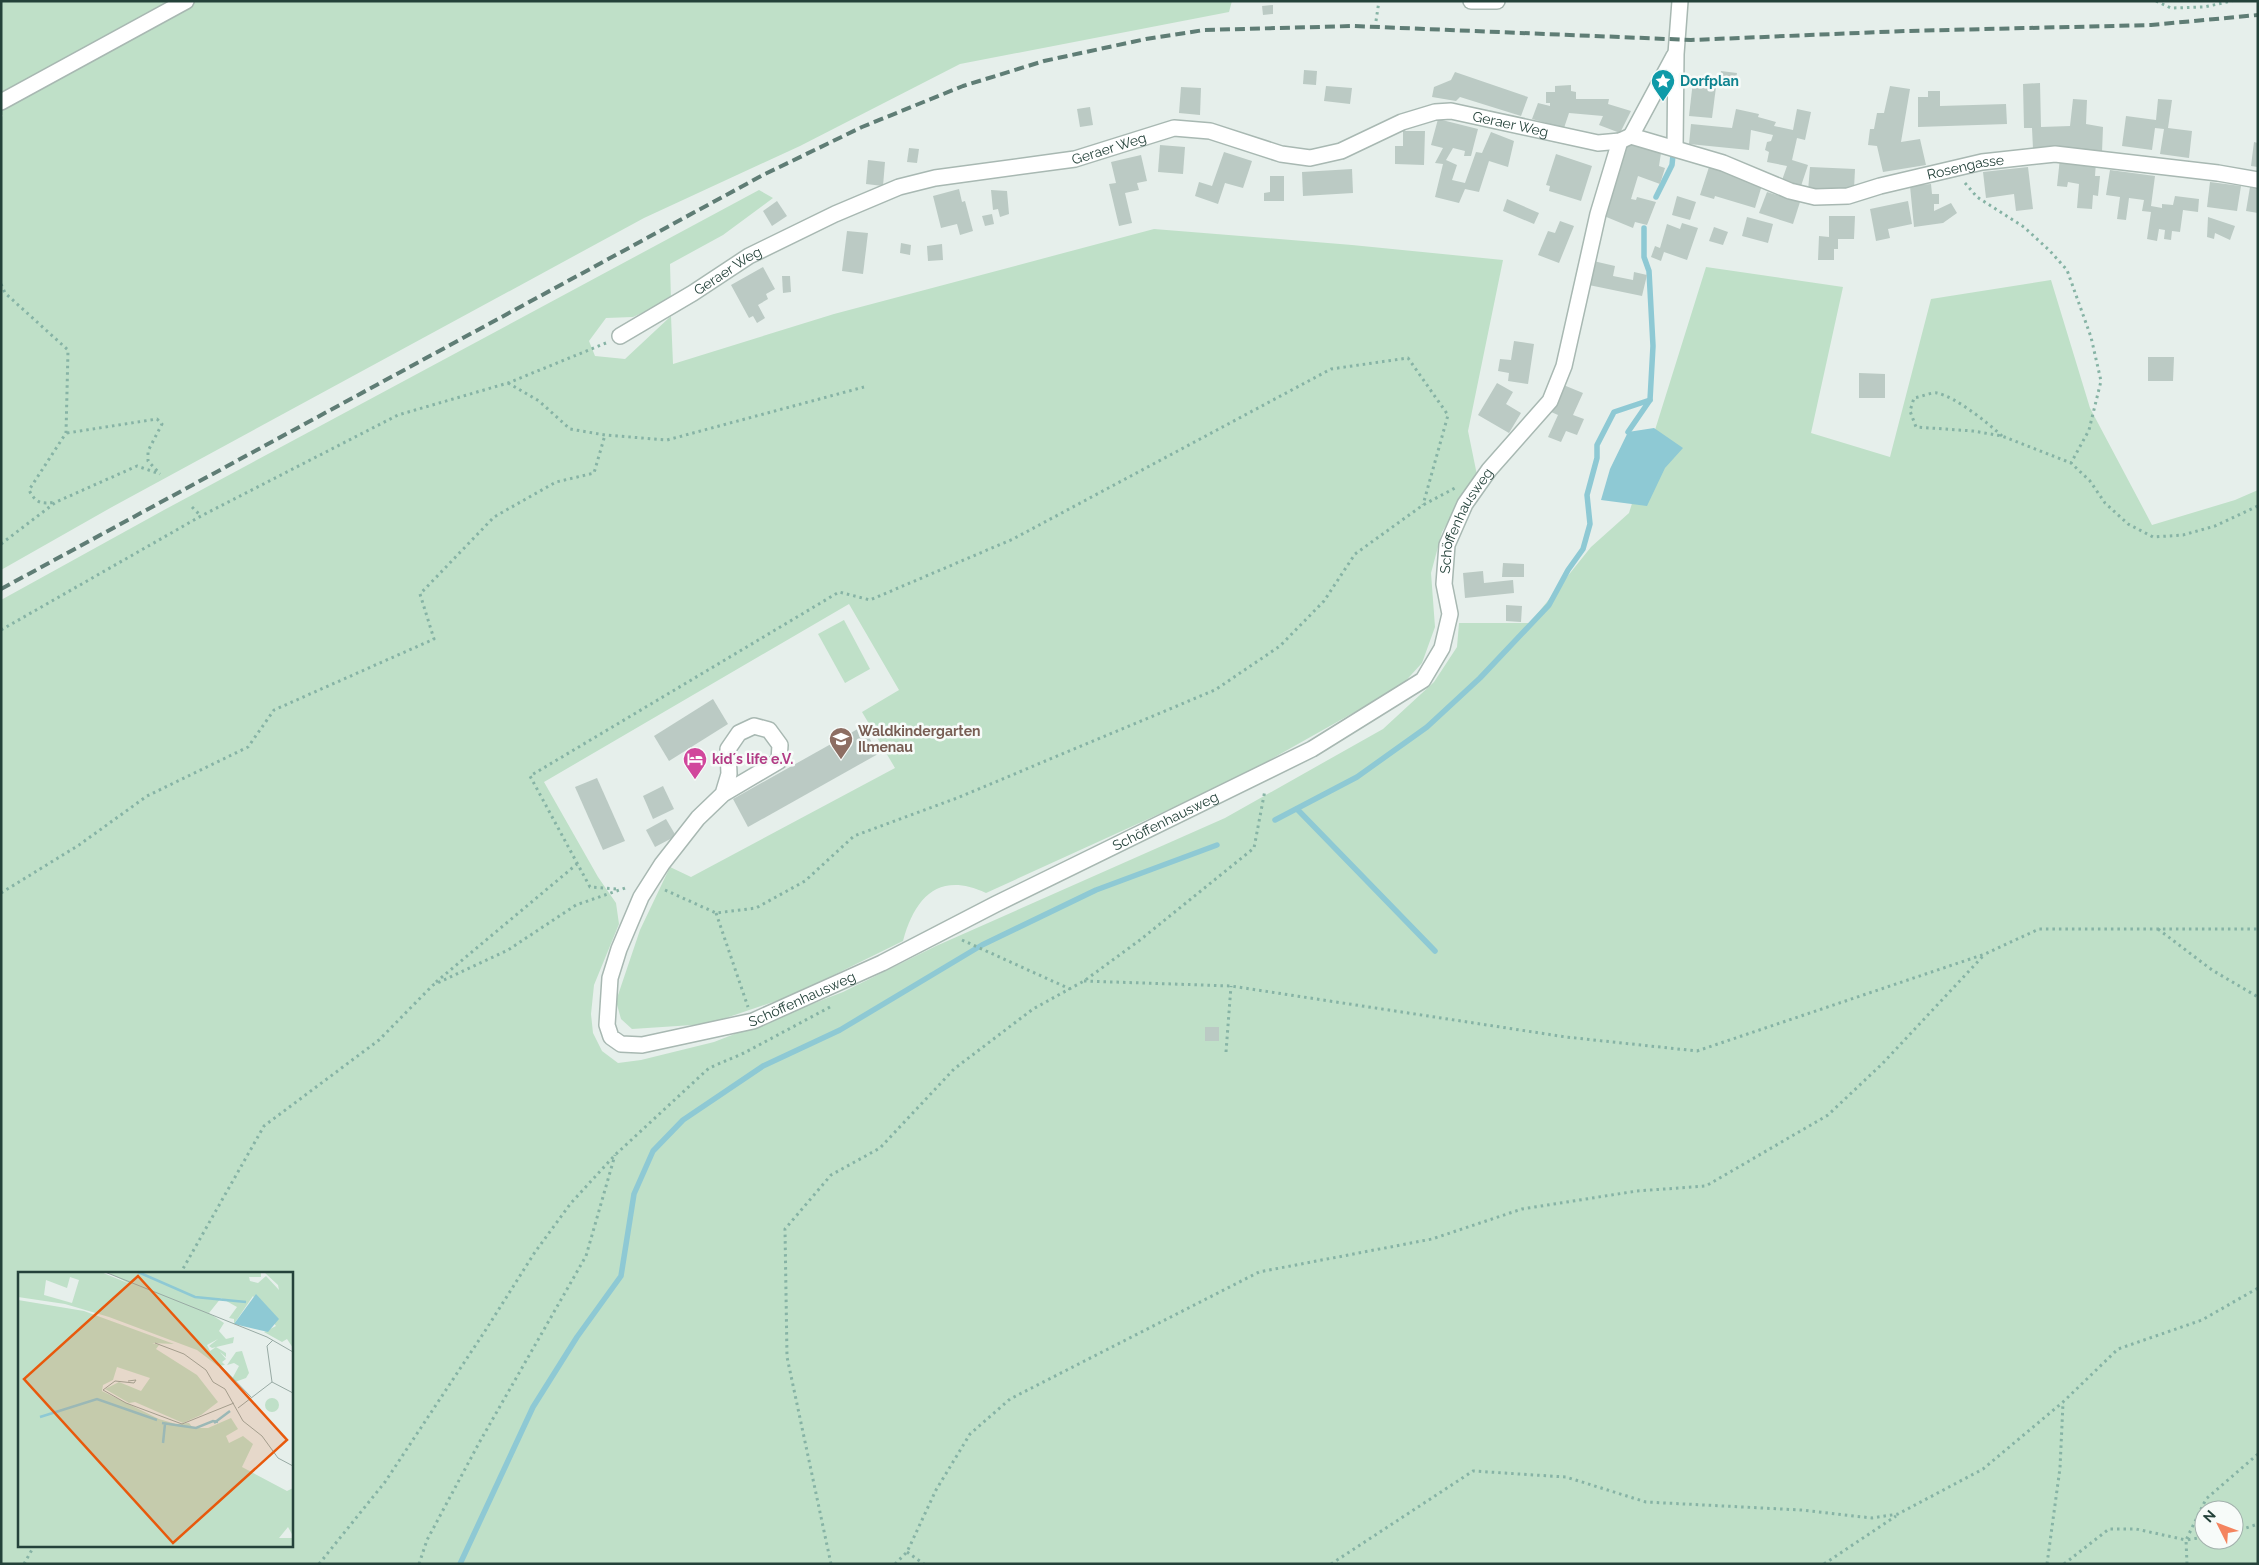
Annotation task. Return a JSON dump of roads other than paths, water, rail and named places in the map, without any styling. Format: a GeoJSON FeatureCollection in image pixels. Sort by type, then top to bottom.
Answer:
{"type":"FeatureCollection","features":[{"type":"Feature","properties":{"kind":"street"},"geometry":{"type":"LineString","coordinates":[[1,102],[186,1]]}},
{"type":"Feature","properties":{"kind":"street"},"geometry":{"type":"LineString","coordinates":[[1471,1],[1497,1]]}},
{"type":"Feature","properties":{"kind":"street"},"geometry":{"type":"LineString","coordinates":[[1676,54],[1625,139],[1679,149],[1676,54],[1680,1]]}},
{"type":"Feature","properties":{"kind":"street","name":"Geraer Weg"},"geometry":{"type":"LineString","coordinates":[[620,336],[693,293],[749,256],[835,214],[899,187],[935,178],[1075,159],[1174,128],[1210,131],[1281,154],[1310,158],[1341,151],[1402,122],[1435,112],[1451,111],[1598,144],[1625,139]]}},
{"type":"Feature","properties":{"kind":"street","name":"Schöffenhausweg"},"geometry":{"type":"LineString","coordinates":[[723,794],[729,774],[728,750],[739,732],[754,726],[769,730],[780,745],[779,761],[723,794],[698,818],[650,883],[631,919],[610,978],[607,1025],[611,1037],[621,1044],[642,1045],[753,1021],[882,962],[1320,744],[1423,680],[1442,648],[1450,614],[1444,584],[1447,545],[1465,504],[1489,470],[1530,426],[1550,401],[1564,366],[1598,214],[1625,139]]}},
{"type":"Feature","properties":{"kind":"street","name":"Rosengasse"},"geometry":{"type":"LineString","coordinates":[[1679,149],[1724,164],[1790,191],[1815,197],[1848,196],[1952,169],[2018,157],[2055,154],[2218,172],[2258,180]]}},
{"type":"Feature","properties":{"kind":"water"},"geometry":{"type":"Polygon","coordinates":[[[1654,428],[1683,448],[1665,468],[1647,506],[1601,500],[1610,469],[1628,432],[1654,428]]]}},
{"type":"Feature","properties":{"kind":"waterway"},"geometry":{"type":"LineString","coordinates":[[1656,197],[1672,165],[1673,155]]}},
{"type":"Feature","properties":{"kind":"waterway"},"geometry":{"type":"LineString","coordinates":[[1628,432],[1650,400],[1653,346],[1649,271],[1644,257],[1644,228]]}},
{"type":"Feature","properties":{"kind":"waterway"},"geometry":{"type":"LineString","coordinates":[[1275,820],[1357,777],[1427,727],[1480,678],[1549,605],[1568,570],[1583,549],[1590,524],[1587,495],[1597,458],[1597,445],[1614,412],[1650,400]]}},
{"type":"Feature","properties":{"kind":"waterway"},"geometry":{"type":"LineString","coordinates":[[1297,809],[1435,951]]}},
{"type":"Feature","properties":{"kind":"waterway"},"geometry":{"type":"LineString","coordinates":[[460,1564],[533,1407],[577,1337],[621,1276],[634,1194],[653,1151],[683,1120],[763,1066],[840,1030],[982,945],[1096,890],[1217,845]]}},
{"type":"Feature","properties":{"kind":"railway"},"geometry":{"type":"LineString","coordinates":[[1,589],[763,175],[862,127],[963,86],[1044,61],[1146,39],[1204,30],[1354,26],[1691,40],[1906,31],[2151,25],[2258,15]]}},
{"type":"Feature","properties":{"kind":"place","name":"Dorfplan"},"geometry":{"type":"Point","coordinates":[1663,102]}},
{"type":"Feature","properties":{"kind":"place","name":"Waldkindergarten Ilmenau"},"geometry":{"type":"Point","coordinates":[841,760]}},
{"type":"Feature","properties":{"kind":"place","name":"kid´s life e.V."},"geometry":{"type":"Point","coordinates":[695,780]}}]}
